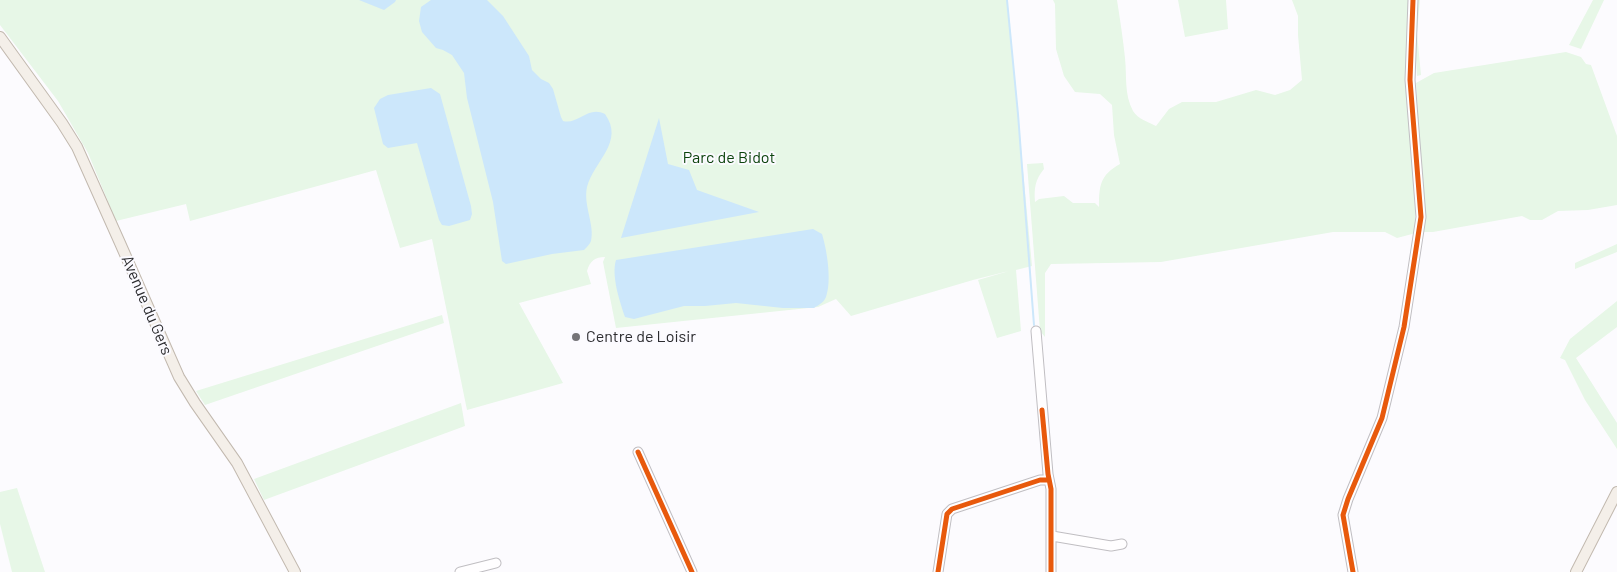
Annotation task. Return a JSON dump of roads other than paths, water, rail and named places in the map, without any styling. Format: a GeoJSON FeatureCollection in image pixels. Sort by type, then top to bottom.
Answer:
{"type":"FeatureCollection","features":[{"type":"Feature","properties":{"kind":"main road","name":"Avenue du Gers"},"geometry":{"type":"LineString","coordinates":[[0,37],[77,147],[179,377],[237,463],[295,572]]}},
{"type":"Feature","properties":{"kind":"main road"},"geometry":{"type":"LineString","coordinates":[[1576,572],[1617,492]]}},
{"type":"Feature","properties":{"kind":"street"},"geometry":{"type":"LineString","coordinates":[[1353,572],[1343,515],[1382,418],[1404,327],[1421,218],[1410,80],[1413,0]]}},
{"type":"Feature","properties":{"kind":"street"},"geometry":{"type":"LineString","coordinates":[[1036,331],[1051,489],[1051,572]]}},
{"type":"Feature","properties":{"kind":"street"},"geometry":{"type":"LineString","coordinates":[[638,452],[692,572]]}},
{"type":"Feature","properties":{"kind":"street"},"geometry":{"type":"LineString","coordinates":[[938,572],[947,514],[952,509],[1040,480],[1049,480]]}},
{"type":"Feature","properties":{"kind":"street"},"geometry":{"type":"LineString","coordinates":[[1052,536],[1111,546],[1122,544]]}},
{"type":"Feature","properties":{"kind":"street"},"geometry":{"type":"LineString","coordinates":[[460,572],[496,563]]}},
{"type":"Feature","properties":{"kind":"water"},"geometry":{"type":"Polygon","coordinates":[[[359,0],[396,0],[384,10],[359,0]]]}},
{"type":"Feature","properties":{"kind":"water"},"geometry":{"type":"Polygon","coordinates":[[[431,0],[487,0],[503,16],[529,56],[532,70],[541,79],[549,83],[553,89],[563,121],[574,120],[593,112],[605,114],[612,134],[610,143],[587,187],[586,201],[592,235],[591,242],[584,250],[552,254],[506,264],[502,261],[493,202],[467,98],[464,73],[452,55],[436,48],[422,32],[419,21],[421,7],[431,0]]]}},
{"type":"Feature","properties":{"kind":"water"},"geometry":{"type":"Polygon","coordinates":[[[431,88],[440,94],[471,206],[472,214],[470,220],[449,226],[442,225],[439,220],[417,143],[388,148],[383,144],[374,108],[380,99],[388,95],[431,88]]]}},
{"type":"Feature","properties":{"kind":"water"},"geometry":{"type":"Polygon","coordinates":[[[659,118],[668,164],[689,170],[697,190],[759,212],[621,238],[659,118]]]}},
{"type":"Feature","properties":{"kind":"water"},"geometry":{"type":"Polygon","coordinates":[[[813,229],[822,234],[826,248],[829,274],[826,297],[823,302],[814,308],[783,308],[736,303],[684,306],[634,319],[625,317],[615,281],[616,260],[813,229]]]}},
{"type":"Feature","properties":{"kind":"waterway"},"geometry":{"type":"LineString","coordinates":[[1007,0],[1018,114],[1034,325]]}},
{"type":"Feature","properties":{"kind":"place","name":"Centre de Loisir"},"geometry":{"type":"Point","coordinates":[576,337]}},
{"type":"Feature","properties":{"kind":"park label","name":"Parc de Bidot"},"geometry":{"type":"Point","coordinates":[729,158]}}]}
